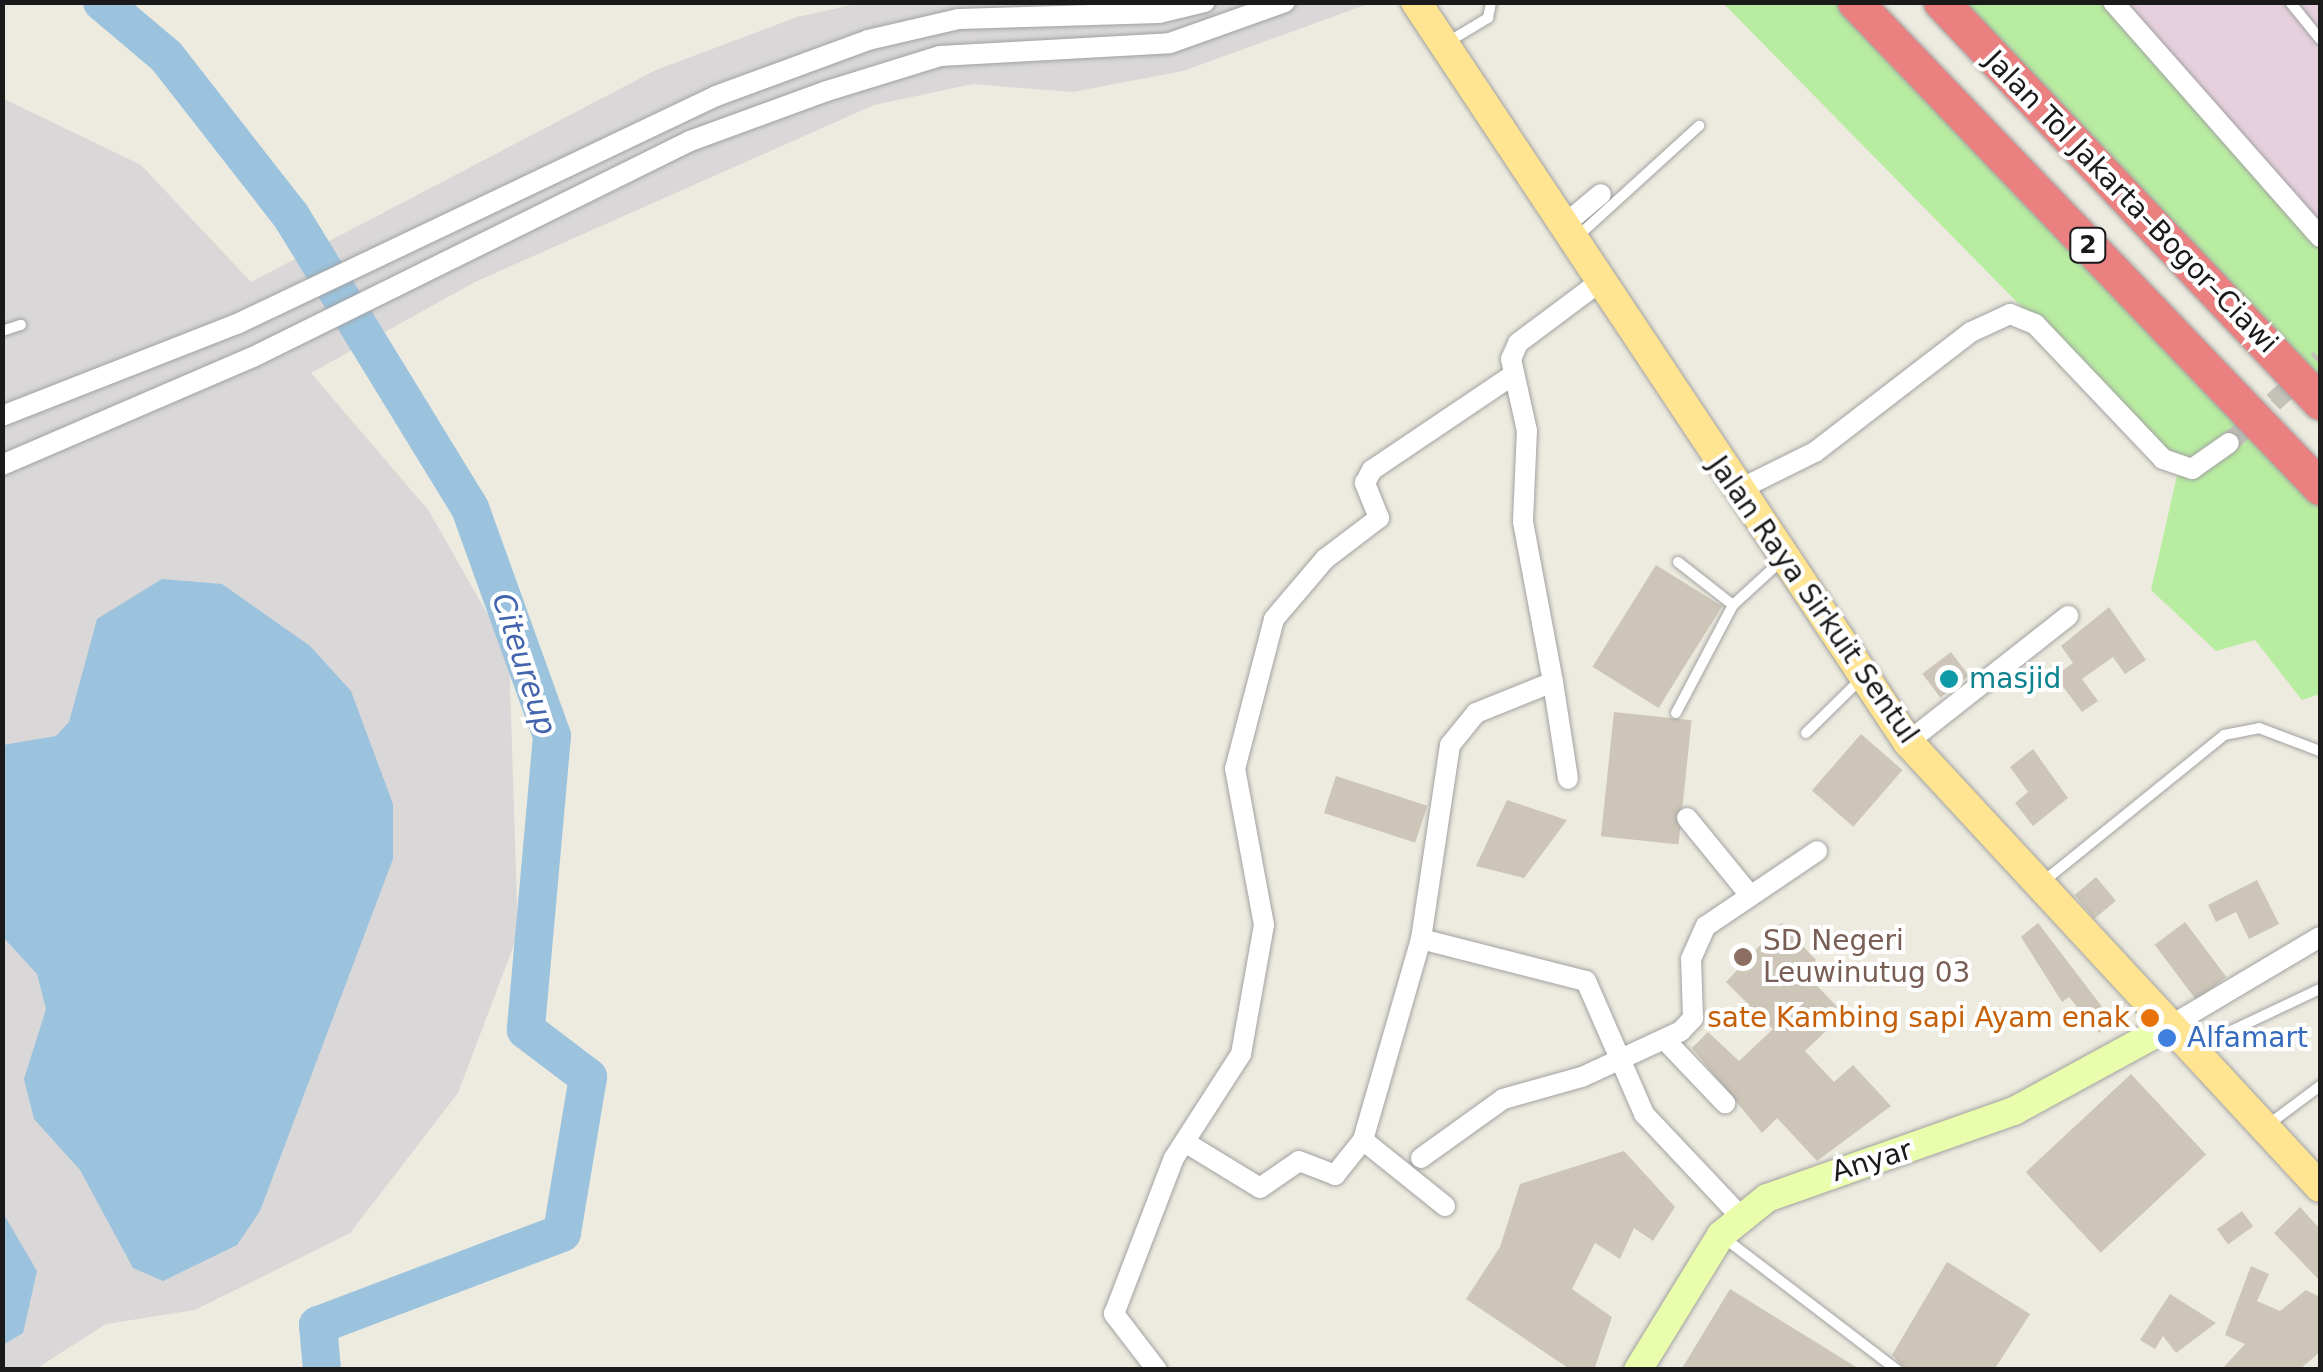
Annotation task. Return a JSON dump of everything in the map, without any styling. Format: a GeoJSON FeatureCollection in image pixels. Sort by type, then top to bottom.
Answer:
{"type":"FeatureCollection","features":[{"type":"Feature","properties":{"kind":"highway","name":"2"},"geometry":{"type":"LineString","coordinates":[[1855,2],[2320,487]]}},
{"type":"Feature","properties":{"kind":"highway","name":"Jalan Tol Jakarta–Bogor–Ciawi"},"geometry":{"type":"LineString","coordinates":[[1941,2],[2320,402]]}},
{"type":"Feature","properties":{"kind":"main road","name":"Jalan Raya Sirkuit Sentul"},"geometry":{"type":"LineString","coordinates":[[1417,3],[1782,561],[1908,742],[2320,1187]]}},
{"type":"Feature","properties":{"kind":"street"},"geometry":{"type":"LineString","coordinates":[[2,416],[237,324],[716,96],[868,40],[958,20],[1159,13],[1205,2]]}},
{"type":"Feature","properties":{"kind":"street"},"geometry":{"type":"LineString","coordinates":[[2,464],[253,357],[690,142],[922,62],[1170,43],[1251,9],[1286,2]]}},
{"type":"Feature","properties":{"kind":"street"},"geometry":{"type":"LineString","coordinates":[[2113,2],[2320,237]]}},
{"type":"Feature","properties":{"kind":"street"},"geometry":{"type":"LineString","coordinates":[[1569,233],[1601,194]]}},
{"type":"Feature","properties":{"kind":"street"},"geometry":{"type":"LineString","coordinates":[[430,232],[444,263]]}},
{"type":"Feature","properties":{"kind":"street"},"geometry":{"type":"LineString","coordinates":[[1568,778],[1523,521],[1528,431],[1513,375],[1518,343],[1601,282]]}},
{"type":"Feature","properties":{"kind":"street"},"geometry":{"type":"LineString","coordinates":[[1736,491],[1815,452],[1971,332],[2010,314],[2035,324],[2163,459],[2192,470],[2229,444]]}},
{"type":"Feature","properties":{"kind":"street"},"geometry":{"type":"LineString","coordinates":[[1151,1367],[1114,1314],[1166,1176],[1237,1066],[1264,925],[1235,769],[1274,619],[1325,559],[1379,518],[1365,483],[1372,470],[1513,375]]}},
{"type":"Feature","properties":{"kind":"street"},"geometry":{"type":"LineString","coordinates":[[1908,742],[2068,616]]}},
{"type":"Feature","properties":{"kind":"street"},"geometry":{"type":"LineString","coordinates":[[1188,1144],[1260,1188],[1299,1161],[1335,1175],[1363,1140],[1421,939],[1461,724],[1553,682]]}},
{"type":"Feature","properties":{"kind":"street"},"geometry":{"type":"LineString","coordinates":[[1688,818],[1749,894]]}},
{"type":"Feature","properties":{"kind":"street"},"geometry":{"type":"LineString","coordinates":[[1421,1158],[1504,1098],[1619,1062],[1666,1041],[1692,1018],[1691,958],[1706,926],[1817,851]]}},
{"type":"Feature","properties":{"kind":"street"},"geometry":{"type":"LineString","coordinates":[[2170,1026],[2320,937]]}},
{"type":"Feature","properties":{"kind":"street"},"geometry":{"type":"LineString","coordinates":[[1421,939],[1586,981],[1644,1114],[1730,1225],[1638,1370]]}},
{"type":"Feature","properties":{"kind":"street","name":"Anyar"},"geometry":{"type":"LineString","coordinates":[[1730,1225],[1808,1180],[2014,1111],[2170,1026]]}},
{"type":"Feature","properties":{"kind":"street"},"geometry":{"type":"LineString","coordinates":[[1666,1041],[1725,1103]]}},
{"type":"Feature","properties":{"kind":"street"},"geometry":{"type":"LineString","coordinates":[[1363,1140],[1445,1206]]}},
{"type":"Feature","properties":{"kind":"lane"},"geometry":{"type":"LineString","coordinates":[[1443,44],[1488,18],[1491,2]]}},
{"type":"Feature","properties":{"kind":"lane"},"geometry":{"type":"LineString","coordinates":[[2290,2],[2320,39]]}},
{"type":"Feature","properties":{"kind":"lane"},"geometry":{"type":"LineString","coordinates":[[1569,233],[1699,126]]}},
{"type":"Feature","properties":{"kind":"lane"},"geometry":{"type":"LineString","coordinates":[[2,331],[21,325]]}},
{"type":"Feature","properties":{"kind":"lane"},"geometry":{"type":"LineString","coordinates":[[1676,713],[1733,605],[1782,561]]}},
{"type":"Feature","properties":{"kind":"lane"},"geometry":{"type":"LineString","coordinates":[[1678,562],[1733,605]]}},
{"type":"Feature","properties":{"kind":"lane"},"geometry":{"type":"LineString","coordinates":[[1806,733],[1862,678]]}},
{"type":"Feature","properties":{"kind":"lane"},"geometry":{"type":"LineString","coordinates":[[2038,886],[2224,735],[2259,728],[2320,751]]}},
{"type":"Feature","properties":{"kind":"lane"},"geometry":{"type":"LineString","coordinates":[[2193,1049],[2320,990]]}},
{"type":"Feature","properties":{"kind":"lane"},"geometry":{"type":"LineString","coordinates":[[2265,1127],[2320,1086]]}},
{"type":"Feature","properties":{"kind":"lane"},"geometry":{"type":"LineString","coordinates":[[1730,1225],[1897,1370]]}},
{"type":"Feature","properties":{"kind":"shaded area"},"geometry":{"type":"Polygon","coordinates":[[[865,2],[1371,3],[1183,71],[1072,92],[973,84],[874,105],[475,282],[311,373],[429,511],[509,652],[518,934],[458,1093],[350,1233],[195,1310],[106,1324],[34,1370],[2,1369],[2,98],[141,165],[251,282],[656,70],[797,17],[865,2]]]}},
{"type":"Feature","properties":{"kind":"shaded area"},"geometry":{"type":"Polygon","coordinates":[[[2112,3],[2320,3],[2320,237],[2112,3]]]}},
{"type":"Feature","properties":{"kind":"green space"},"geometry":{"type":"Polygon","coordinates":[[[1723,3],[1859,3],[2320,487],[2320,694],[2302,700],[2255,640],[2216,651],[2151,590],[2179,467],[1723,3]]]}},
{"type":"Feature","properties":{"kind":"green space"},"geometry":{"type":"Polygon","coordinates":[[[1941,3],[2114,3],[2320,237],[2320,402],[1941,3]]]}},
{"type":"Feature","properties":{"kind":"water"},"geometry":{"type":"Polygon","coordinates":[[[162,579],[222,584],[310,646],[351,691],[393,804],[393,859],[260,1211],[237,1245],[163,1281],[133,1268],[80,1170],[34,1119],[24,1079],[46,1009],[37,974],[2,936],[3,745],[56,736],[69,722],[97,619],[162,579]]]}},
{"type":"Feature","properties":{"kind":"water"},"geometry":{"type":"Polygon","coordinates":[[[3,1213],[37,1271],[23,1333],[3,1345],[3,1213]]]}},
{"type":"Feature","properties":{"kind":"building"},"geometry":{"type":"Polygon","coordinates":[[[1656,565],[1722,606],[1659,708],[1592,667],[1656,565]]]}},
{"type":"Feature","properties":{"kind":"building"},"geometry":{"type":"Polygon","coordinates":[[[2109,607],[2146,660],[2125,674],[2113,657],[2082,679],[2098,701],[2082,712],[2055,676],[2073,663],[2061,646],[2109,607]]]}},
{"type":"Feature","properties":{"kind":"building","name":"masjid"},"geometry":{"type":"Polygon","coordinates":[[[1951,652],[1969,676],[1940,698],[1922,674],[1951,652]]]}},
{"type":"Feature","properties":{"kind":"building"},"geometry":{"type":"Polygon","coordinates":[[[1614,712],[1692,720],[1679,844],[1601,836],[1614,712]]]}},
{"type":"Feature","properties":{"kind":"building"},"geometry":{"type":"Polygon","coordinates":[[[1861,734],[1903,770],[1853,827],[1812,791],[1861,734]]]}},
{"type":"Feature","properties":{"kind":"building"},"geometry":{"type":"Polygon","coordinates":[[[2033,749],[2068,798],[2033,826],[2015,803],[2028,792],[2010,767],[2033,749]]]}},
{"type":"Feature","properties":{"kind":"building"},"geometry":{"type":"Polygon","coordinates":[[[1336,776],[1427,806],[1415,843],[1324,813],[1336,776]]]}},
{"type":"Feature","properties":{"kind":"building"},"geometry":{"type":"Polygon","coordinates":[[[1507,800],[1567,820],[1524,878],[1476,866],[1507,800]]]}},
{"type":"Feature","properties":{"kind":"building"},"geometry":{"type":"Polygon","coordinates":[[[2096,877],[2116,901],[2094,919],[2075,895],[2096,877]]]}},
{"type":"Feature","properties":{"kind":"building"},"geometry":{"type":"Polygon","coordinates":[[[2257,880],[2279,924],[2249,939],[2236,912],[2216,922],[2208,905],[2257,880]]]}},
{"type":"Feature","properties":{"kind":"building"},"geometry":{"type":"Polygon","coordinates":[[[2185,922],[2227,977],[2196,1000],[2155,945],[2185,922]]]}},
{"type":"Feature","properties":{"kind":"building"},"geometry":{"type":"Polygon","coordinates":[[[1781,923],[1816,960],[1804,972],[1844,1014],[1805,1051],[1834,1082],[1853,1065],[1891,1106],[1817,1161],[1777,1118],[1762,1133],[1692,1048],[1708,1032],[1739,1061],[1773,1029],[1726,982],[1781,923]]]}},
{"type":"Feature","properties":{"kind":"building"},"geometry":{"type":"Polygon","coordinates":[[[2038,923],[2113,1021],[2099,1033],[2069,997],[2062,1002],[2021,937],[2038,923]]]}},
{"type":"Feature","properties":{"kind":"building"},"geometry":{"type":"Polygon","coordinates":[[[2131,1074],[2206,1154],[2101,1253],[2026,1172],[2131,1074]]]}},
{"type":"Feature","properties":{"kind":"building"},"geometry":{"type":"Polygon","coordinates":[[[1624,1151],[1675,1207],[1653,1241],[1634,1228],[1620,1259],[1595,1243],[1572,1289],[1612,1317],[1594,1370],[1571,1370],[1466,1299],[1500,1247],[1520,1184],[1624,1151]]]}},
{"type":"Feature","properties":{"kind":"building"},"geometry":{"type":"Polygon","coordinates":[[[2300,1207],[2320,1229],[2320,1281],[2274,1233],[2300,1207]]]}},
{"type":"Feature","properties":{"kind":"building"},"geometry":{"type":"Polygon","coordinates":[[[2242,1211],[2253,1226],[2228,1245],[2217,1229],[2242,1211]]]}},
{"type":"Feature","properties":{"kind":"building"},"geometry":{"type":"Polygon","coordinates":[[[1947,1262],[2030,1314],[1994,1370],[1906,1370],[1892,1355],[1947,1262]]]}},
{"type":"Feature","properties":{"kind":"building"},"geometry":{"type":"Polygon","coordinates":[[[2251,1266],[2269,1274],[2257,1301],[2280,1311],[2306,1290],[2320,1297],[2320,1352],[2299,1370],[2221,1370],[2245,1344],[2225,1335],[2251,1266]]]}},
{"type":"Feature","properties":{"kind":"building"},"geometry":{"type":"Polygon","coordinates":[[[1730,1289],[1861,1370],[1681,1370],[1730,1289]]]}},
{"type":"Feature","properties":{"kind":"building"},"geometry":{"type":"Polygon","coordinates":[[[2170,1294],[2216,1323],[2176,1353],[2163,1336],[2155,1349],[2140,1340],[2170,1294]]]}},
{"type":"Feature","properties":{"kind":"waterway","name":"Citeureup"},"geometry":{"type":"LineString","coordinates":[[102,2],[166,56],[291,216],[470,508],[552,736],[526,1030],[588,1077],[562,1233],[318,1325],[322,1370]]}},
{"type":"Feature","properties":{"kind":"tunnel"},"geometry":{"type":"LineString","coordinates":[[2229,443],[2320,359]]}},
{"type":"Feature","properties":{"kind":"place","name":"masjid"},"geometry":{"type":"Point","coordinates":[1949,679]}},
{"type":"Feature","properties":{"kind":"place","name":"SD Negeri Leuwinutug 03"},"geometry":{"type":"Point","coordinates":[1743,957]}},
{"type":"Feature","properties":{"kind":"place","name":"sate Kambing sapi Ayam enak"},"geometry":{"type":"Point","coordinates":[2150,1018]}},
{"type":"Feature","properties":{"kind":"place","name":"Alfamart"},"geometry":{"type":"Point","coordinates":[2167,1038]}}]}
